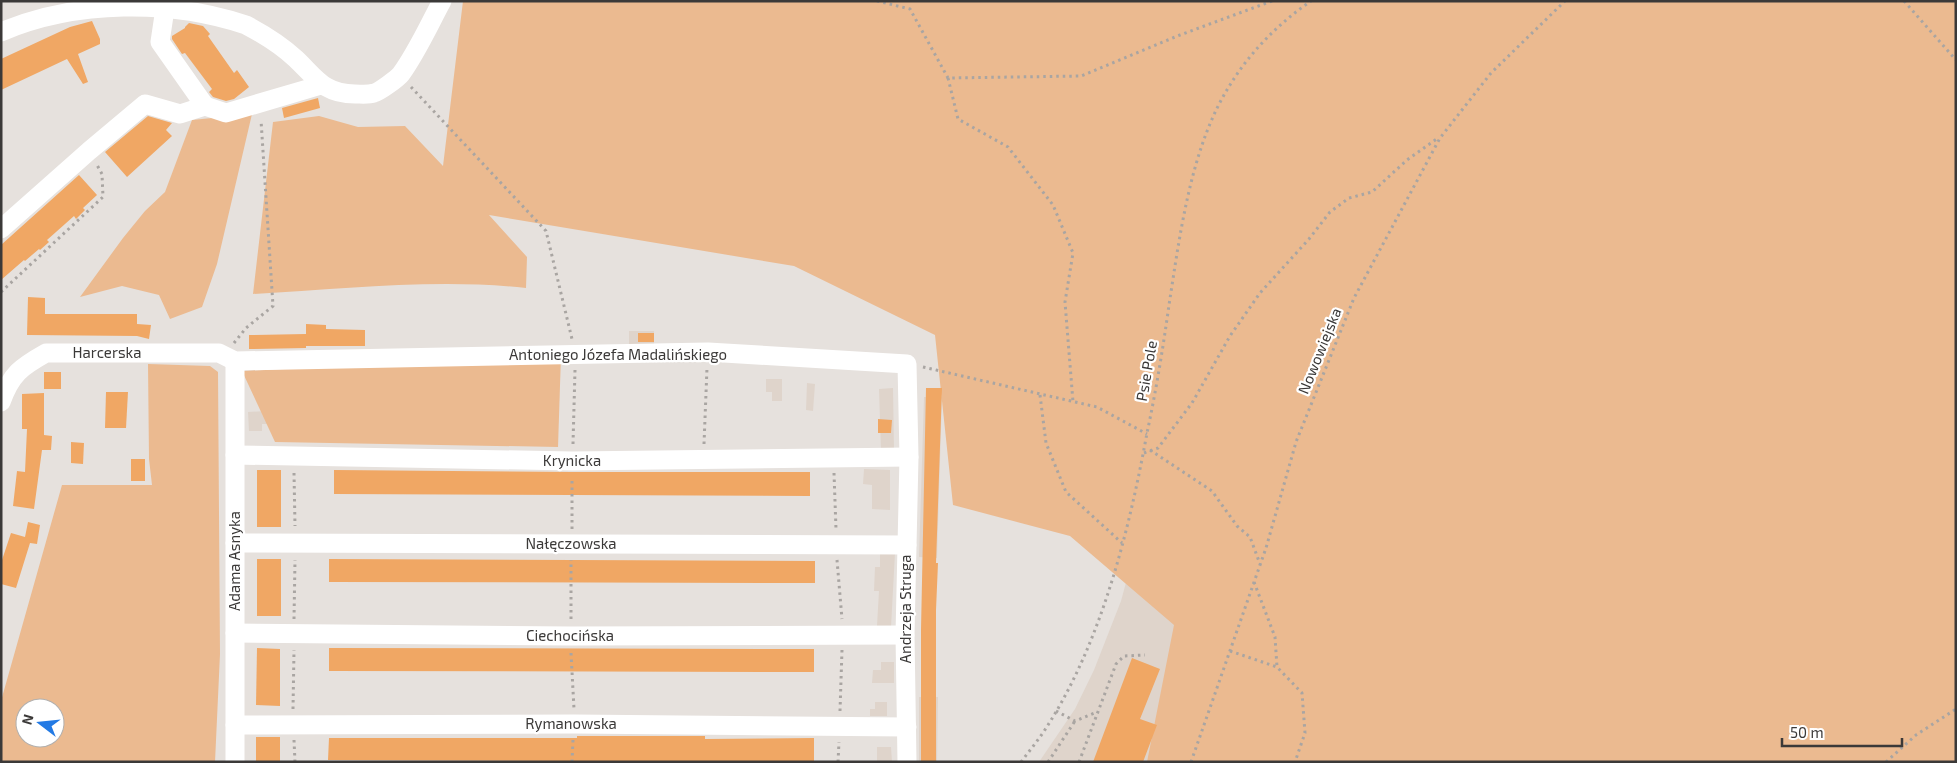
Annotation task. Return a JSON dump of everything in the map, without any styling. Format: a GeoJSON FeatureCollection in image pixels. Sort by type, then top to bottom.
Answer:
{"type":"FeatureCollection","features":[{"type":"Feature","properties":{"kind":"street"},"geometry":{"type":"LineString","coordinates":[[1,32],[18,25],[75,10],[123,2],[166,2],[198,6],[230,17],[248,26],[295,58],[320,85],[341,94],[375,93],[400,76],[442,1]]}},
{"type":"Feature","properties":{"kind":"street"},"geometry":{"type":"LineString","coordinates":[[166,2],[160,42],[205,106]]}},
{"type":"Feature","properties":{"kind":"street"},"geometry":{"type":"LineString","coordinates":[[1,229],[145,104],[180,114],[205,106],[226,113],[320,85]]}},
{"type":"Feature","properties":{"kind":"street","name":"Antoniego Józefa Madalińskiego"},"geometry":{"type":"LineString","coordinates":[[235,361],[708,352],[908,364]]}},
{"type":"Feature","properties":{"kind":"street","name":"Harcerska"},"geometry":{"type":"LineString","coordinates":[[1,402],[8,383],[25,364],[46,353],[219,353],[235,361]]}},
{"type":"Feature","properties":{"kind":"street","name":"Adama Asnyka"},"geometry":{"type":"LineString","coordinates":[[235,361],[235,762]]}},
{"type":"Feature","properties":{"kind":"street"},"geometry":{"type":"LineString","coordinates":[[908,364],[909,457]]}},
{"type":"Feature","properties":{"kind":"street","name":"Krynicka"},"geometry":{"type":"LineString","coordinates":[[235,455],[572,461],[909,457]]}},
{"type":"Feature","properties":{"kind":"street","name":"Andrzeja Struga"},"geometry":{"type":"LineString","coordinates":[[907,762],[905,635],[909,457]]}},
{"type":"Feature","properties":{"kind":"street","name":"Nałęczowska"},"geometry":{"type":"LineString","coordinates":[[234,543],[906,545]]}},
{"type":"Feature","properties":{"kind":"street","name":"Ciechocińska"},"geometry":{"type":"LineString","coordinates":[[235,633],[571,636],[905,635]]}},
{"type":"Feature","properties":{"kind":"street","name":"Rymanowska"},"geometry":{"type":"LineString","coordinates":[[235,725],[584,724],[907,727]]}},
{"type":"Feature","properties":{"kind":"path"},"geometry":{"type":"LineString","coordinates":[[877,1],[910,8],[948,78],[958,119],[1008,147],[1053,205],[1074,253],[1065,302],[1073,402]]}},
{"type":"Feature","properties":{"kind":"path"},"geometry":{"type":"LineString","coordinates":[[948,78],[1081,76],[1180,35],[1272,1]]}},
{"type":"Feature","properties":{"kind":"path","name":"Psie Pole"},"geometry":{"type":"LineString","coordinates":[[1021,762],[1048,726],[1087,650],[1123,544],[1147,434],[1179,242],[1192,178],[1210,124],[1230,85],[1262,43],[1294,13],[1311,1]]}},
{"type":"Feature","properties":{"kind":"path","name":"Nowowiejska"},"geometry":{"type":"LineString","coordinates":[[1191,762],[1260,565],[1296,442],[1354,298],[1440,138],[1491,74],[1566,1]]}},
{"type":"Feature","properties":{"kind":"path"},"geometry":{"type":"LineString","coordinates":[[1904,1],[1956,60]]}},
{"type":"Feature","properties":{"kind":"path"},"geometry":{"type":"LineString","coordinates":[[400,76],[546,231],[576,355],[572,520]]}},
{"type":"Feature","properties":{"kind":"path"},"geometry":{"type":"LineString","coordinates":[[235,361],[229,348],[246,328],[273,306],[259,102]]}},
{"type":"Feature","properties":{"kind":"path"},"geometry":{"type":"LineString","coordinates":[[1143,453],[1158,448],[1192,404],[1230,336],[1260,293],[1309,239],[1330,212],[1349,198],[1372,192],[1407,160],[1440,138]]}},
{"type":"Feature","properties":{"kind":"path"},"geometry":{"type":"LineString","coordinates":[[1,292],[103,197],[102,174],[89,151]]}},
{"type":"Feature","properties":{"kind":"path"},"geometry":{"type":"LineString","coordinates":[[704,460],[708,352]]}},
{"type":"Feature","properties":{"kind":"path"},"geometry":{"type":"LineString","coordinates":[[908,364],[1097,407],[1147,434]]}},
{"type":"Feature","properties":{"kind":"path"},"geometry":{"type":"LineString","coordinates":[[1040,395],[1046,443],[1066,492],[1123,544]]}},
{"type":"Feature","properties":{"kind":"path"},"geometry":{"type":"LineString","coordinates":[[1150,450],[1212,491],[1237,526],[1250,537],[1260,565]]}},
{"type":"Feature","properties":{"kind":"path"},"geometry":{"type":"LineString","coordinates":[[294,456],[295,762]]}},
{"type":"Feature","properties":{"kind":"path"},"geometry":{"type":"LineString","coordinates":[[834,458],[836,545],[843,636],[838,762]]}},
{"type":"Feature","properties":{"kind":"path"},"geometry":{"type":"LineString","coordinates":[[1254,582],[1275,637],[1278,667]]}},
{"type":"Feature","properties":{"kind":"path"},"geometry":{"type":"LineString","coordinates":[[571,589],[571,608]]}},
{"type":"Feature","properties":{"kind":"path"},"geometry":{"type":"LineString","coordinates":[[1230,651],[1278,667],[1302,693],[1305,734],[1295,762]]}},
{"type":"Feature","properties":{"kind":"path"},"geometry":{"type":"LineString","coordinates":[[1079,762],[1120,659],[1131,654],[1144,655]]}},
{"type":"Feature","properties":{"kind":"path"},"geometry":{"type":"LineString","coordinates":[[572,679],[573,699]]}},
{"type":"Feature","properties":{"kind":"path"},"geometry":{"type":"LineString","coordinates":[[1886,762],[1916,735],[1956,710]]}},
{"type":"Feature","properties":{"kind":"path"},"geometry":{"type":"LineString","coordinates":[[1056,711],[1075,721]]}},
{"type":"Feature","properties":{"kind":"path"},"geometry":{"type":"LineString","coordinates":[[1048,762],[1075,721],[1098,712]]}},
{"type":"Feature","properties":{"kind":"shaded area"},"geometry":{"type":"Polygon","coordinates":[[[463,1],[1956,1],[1956,762],[1147,762],[1174,625],[1070,536],[953,505],[935,335],[794,266],[489,215],[527,257],[526,288],[493,285],[424,284],[253,294],[273,122],[319,116],[358,127],[405,126],[443,166],[463,1]]]}},
{"type":"Feature","properties":{"kind":"shaded area"},"geometry":{"type":"Polygon","coordinates":[[[252,114],[217,264],[202,307],[170,319],[159,295],[122,286],[80,297],[123,238],[145,211],[165,192],[192,120],[252,114]]]}},
{"type":"Feature","properties":{"kind":"shaded area"},"geometry":{"type":"Polygon","coordinates":[[[629,331],[654,331],[654,348],[629,348],[629,331]]]}},
{"type":"Feature","properties":{"kind":"shaded area"},"geometry":{"type":"Polygon","coordinates":[[[561,355],[558,447],[275,442],[242,371],[561,355]]]}},
{"type":"Feature","properties":{"kind":"shaded area"},"geometry":{"type":"Polygon","coordinates":[[[148,364],[210,366],[218,372],[220,654],[215,762],[1,762],[1,701],[62,485],[152,485],[149,459],[148,364]]]}},
{"type":"Feature","properties":{"kind":"shaded area"},"geometry":{"type":"Polygon","coordinates":[[[766,379],[782,379],[782,401],[772,401],[772,392],[766,392],[766,379]]]}},
{"type":"Feature","properties":{"kind":"shaded area"},"geometry":{"type":"Polygon","coordinates":[[[807,383],[815,384],[813,411],[806,410],[807,383]]]}},
{"type":"Feature","properties":{"kind":"shaded area"},"geometry":{"type":"Polygon","coordinates":[[[893,388],[894,450],[881,450],[879,389],[893,388]]]}},
{"type":"Feature","properties":{"kind":"shaded area"},"geometry":{"type":"Polygon","coordinates":[[[924,397],[942,397],[937,558],[919,557],[924,397]]]}},
{"type":"Feature","properties":{"kind":"shaded area"},"geometry":{"type":"Polygon","coordinates":[[[267,411],[268,424],[262,424],[262,431],[249,431],[248,412],[267,411]]]}},
{"type":"Feature","properties":{"kind":"shaded area"},"geometry":{"type":"Polygon","coordinates":[[[864,469],[890,470],[890,510],[872,509],[872,485],[863,484],[864,469]]]}},
{"type":"Feature","properties":{"kind":"shaded area"},"geometry":{"type":"Polygon","coordinates":[[[880,553],[895,553],[891,627],[877,626],[879,591],[874,591],[875,567],[880,567],[880,553]]]}},
{"type":"Feature","properties":{"kind":"shaded area"},"geometry":{"type":"Polygon","coordinates":[[[1134,553],[1243,586],[1179,762],[1039,762],[1075,709],[1094,670],[1121,601],[1134,553]]]}},
{"type":"Feature","properties":{"kind":"shaded area"},"geometry":{"type":"Polygon","coordinates":[[[881,662],[894,662],[894,683],[872,683],[873,670],[881,670],[881,662]]]}},
{"type":"Feature","properties":{"kind":"shaded area"},"geometry":{"type":"Polygon","coordinates":[[[919,697],[938,697],[937,762],[919,762],[919,697]]]}},
{"type":"Feature","properties":{"kind":"shaded area"},"geometry":{"type":"Polygon","coordinates":[[[875,702],[887,702],[887,716],[870,716],[870,709],[875,709],[875,702]]]}},
{"type":"Feature","properties":{"kind":"shaded area"},"geometry":{"type":"Polygon","coordinates":[[[877,747],[891,747],[892,762],[877,762],[877,747]]]}},
{"type":"Feature","properties":{"kind":"building"},"geometry":{"type":"Polygon","coordinates":[[[92,21],[100,39],[100,44],[78,54],[88,82],[83,84],[67,59],[1,90],[1,59],[70,27],[92,21]]]}},
{"type":"Feature","properties":{"kind":"building"},"geometry":{"type":"Polygon","coordinates":[[[189,23],[203,26],[234,73],[237,70],[249,87],[234,99],[226,101],[213,97],[209,92],[212,89],[185,53],[182,54],[172,39],[172,36],[185,28],[189,23]]]}},
{"type":"Feature","properties":{"kind":"building"},"geometry":{"type":"Polygon","coordinates":[[[318,98],[320,108],[284,118],[282,108],[318,98]]]}},
{"type":"Feature","properties":{"kind":"building"},"geometry":{"type":"Polygon","coordinates":[[[148,116],[172,123],[166,130],[172,136],[127,177],[105,152],[148,116]]]}},
{"type":"Feature","properties":{"kind":"building"},"geometry":{"type":"Polygon","coordinates":[[[79,175],[97,195],[83,208],[85,210],[76,219],[74,216],[47,240],[49,242],[40,250],[24,260],[1,280],[1,245],[79,175]]]}},
{"type":"Feature","properties":{"kind":"building"},"geometry":{"type":"Polygon","coordinates":[[[28,297],[45,298],[45,314],[137,314],[137,324],[151,325],[149,339],[137,336],[27,335],[28,297]]]}},
{"type":"Feature","properties":{"kind":"building"},"geometry":{"type":"Polygon","coordinates":[[[306,324],[326,325],[326,329],[365,330],[365,346],[306,346],[306,348],[249,349],[249,335],[306,334],[306,324]]]}},
{"type":"Feature","properties":{"kind":"building"},"geometry":{"type":"Polygon","coordinates":[[[638,333],[654,333],[654,342],[638,342],[638,333]]]}},
{"type":"Feature","properties":{"kind":"building"},"geometry":{"type":"Polygon","coordinates":[[[44,372],[61,372],[61,389],[44,389],[44,372]]]}},
{"type":"Feature","properties":{"kind":"building"},"geometry":{"type":"Polygon","coordinates":[[[926,388],[942,388],[936,563],[938,563],[936,610],[936,762],[921,762],[921,630],[926,388]]]}},
{"type":"Feature","properties":{"kind":"building"},"geometry":{"type":"Polygon","coordinates":[[[106,392],[128,392],[126,428],[105,428],[106,392]]]}},
{"type":"Feature","properties":{"kind":"building"},"geometry":{"type":"Polygon","coordinates":[[[44,393],[44,435],[52,436],[51,450],[42,450],[34,509],[13,506],[17,471],[25,472],[27,429],[22,429],[22,394],[44,393]]]}},
{"type":"Feature","properties":{"kind":"building"},"geometry":{"type":"Polygon","coordinates":[[[878,419],[892,420],[891,433],[878,433],[878,419]]]}},
{"type":"Feature","properties":{"kind":"building"},"geometry":{"type":"Polygon","coordinates":[[[71,442],[84,443],[83,464],[71,463],[71,442]]]}},
{"type":"Feature","properties":{"kind":"building"},"geometry":{"type":"Polygon","coordinates":[[[131,459],[145,459],[145,481],[131,481],[131,459]]]}},
{"type":"Feature","properties":{"kind":"building"},"geometry":{"type":"Polygon","coordinates":[[[257,470],[281,470],[281,527],[257,527],[257,470]]]}},
{"type":"Feature","properties":{"kind":"building"},"geometry":{"type":"Polygon","coordinates":[[[334,470],[810,472],[810,496],[334,494],[334,470]]]}},
{"type":"Feature","properties":{"kind":"building"},"geometry":{"type":"Polygon","coordinates":[[[28,522],[40,525],[37,544],[30,543],[16,588],[1,584],[1,563],[11,533],[25,537],[28,522]]]}},
{"type":"Feature","properties":{"kind":"building"},"geometry":{"type":"Polygon","coordinates":[[[257,559],[281,559],[281,616],[257,616],[257,559]]]}},
{"type":"Feature","properties":{"kind":"building"},"geometry":{"type":"Polygon","coordinates":[[[329,559],[815,561],[815,583],[329,582],[329,559]]]}},
{"type":"Feature","properties":{"kind":"building"},"geometry":{"type":"Polygon","coordinates":[[[257,648],[280,649],[280,706],[256,705],[257,648]]]}},
{"type":"Feature","properties":{"kind":"building"},"geometry":{"type":"Polygon","coordinates":[[[329,648],[814,649],[814,672],[329,671],[329,648]]]}},
{"type":"Feature","properties":{"kind":"building"},"geometry":{"type":"Polygon","coordinates":[[[1132,658],[1160,669],[1140,719],[1157,725],[1143,762],[1093,762],[1132,658]]]}},
{"type":"Feature","properties":{"kind":"building"},"geometry":{"type":"Polygon","coordinates":[[[577,736],[705,736],[705,739],[814,738],[814,762],[328,760],[329,738],[577,738],[577,736]]]}},
{"type":"Feature","properties":{"kind":"building"},"geometry":{"type":"Polygon","coordinates":[[[256,737],[280,737],[280,762],[256,762],[256,737]]]}}]}
